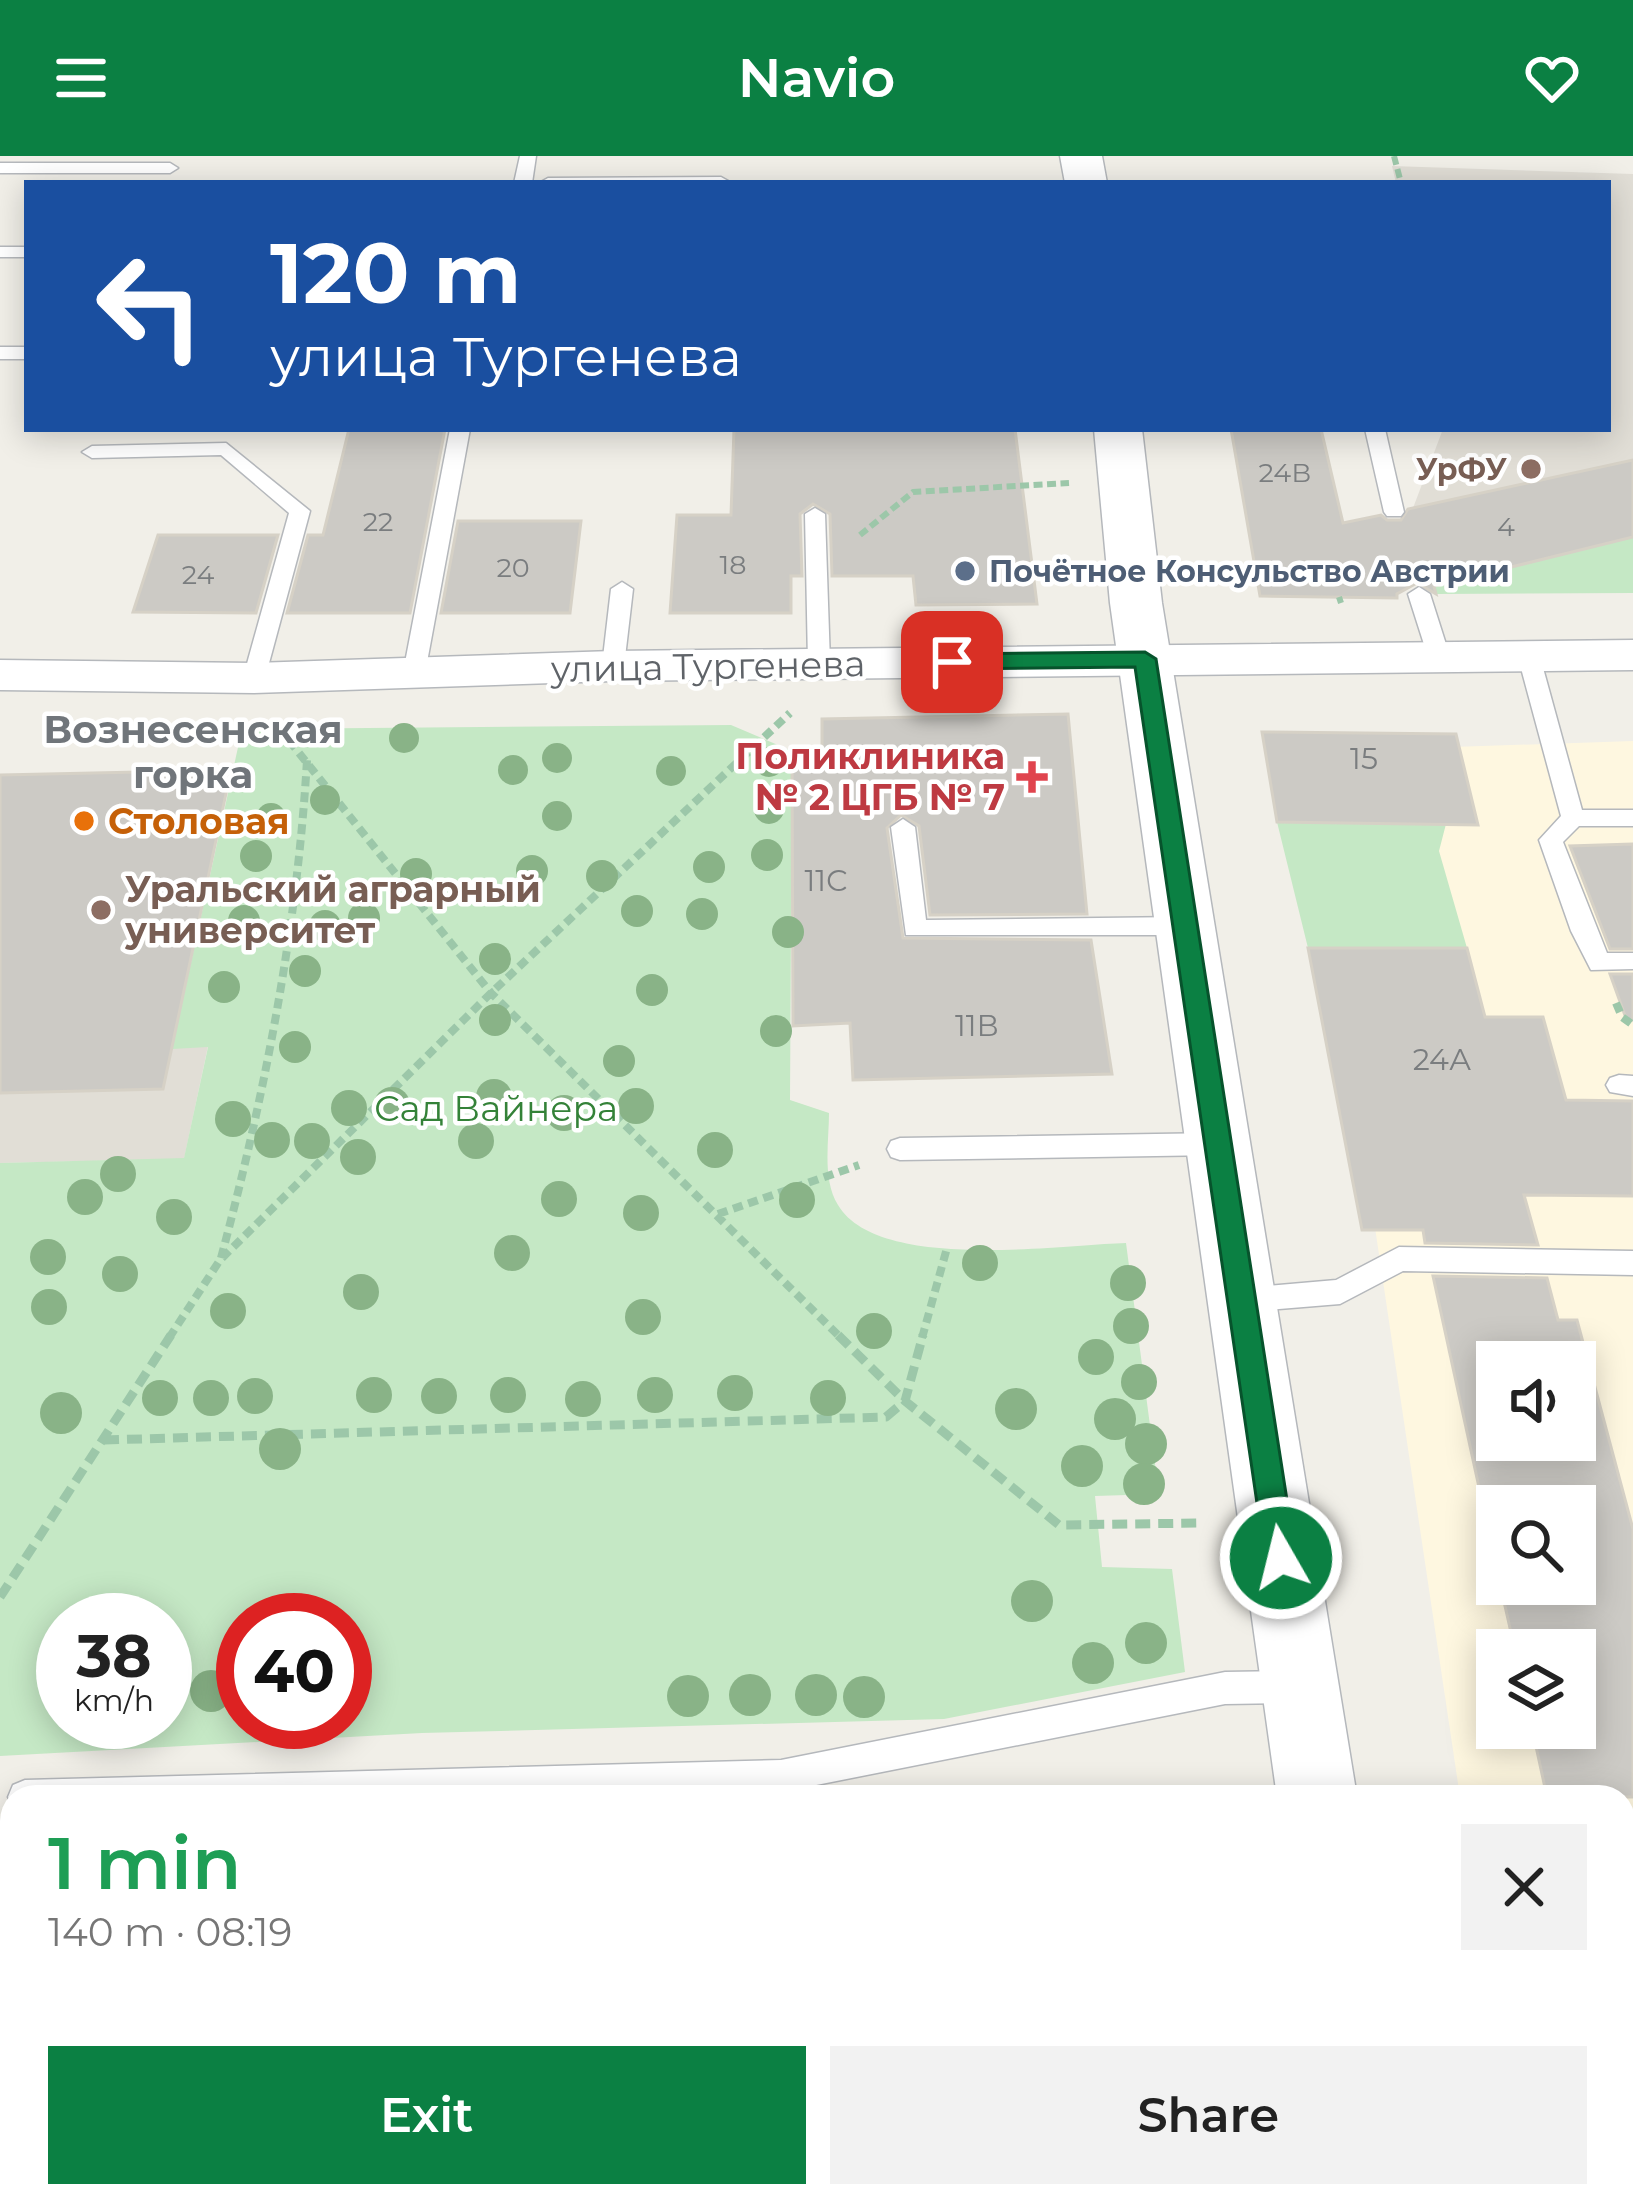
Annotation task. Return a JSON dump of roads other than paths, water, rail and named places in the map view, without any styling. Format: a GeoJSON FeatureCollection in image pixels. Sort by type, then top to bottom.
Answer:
{"type":"FeatureCollection","features":[{"type":"Feature","properties":{"kind":"street"},"geometry":{"type":"LineString","coordinates":[[1118,432],[1183,926],[1316,1785]]}},
{"type":"Feature","properties":{"kind":"street","name":"улица Тургенева"},"geometry":{"type":"LineString","coordinates":[[0,675],[254,678],[613,666],[1633,655]]}},
{"type":"Feature","properties":{"kind":"lane"},"geometry":{"type":"LineString","coordinates":[[0,168],[170,169]]}},
{"type":"Feature","properties":{"kind":"lane"},"geometry":{"type":"LineString","coordinates":[[415,673],[459,432]]}},
{"type":"Feature","properties":{"kind":"lane"},"geometry":{"type":"LineString","coordinates":[[1376,432],[1394,512]]}},
{"type":"Feature","properties":{"kind":"lane"},"geometry":{"type":"LineString","coordinates":[[92,452],[226,449],[300,511],[254,678]]}},
{"type":"Feature","properties":{"kind":"lane"},"geometry":{"type":"LineString","coordinates":[[815,514],[819,663]]}},
{"type":"Feature","properties":{"kind":"lane"},"geometry":{"type":"LineString","coordinates":[[613,666],[622,589]]}},
{"type":"Feature","properties":{"kind":"lane"},"geometry":{"type":"LineString","coordinates":[[1419,594],[1440,659]]}},
{"type":"Feature","properties":{"kind":"lane"},"geometry":{"type":"LineString","coordinates":[[1529,657],[1573,818]]}},
{"type":"Feature","properties":{"kind":"lane"},"geometry":{"type":"LineString","coordinates":[[1630,961],[1600,963],[1583,931],[1550,840],[1573,818],[1633,818]]}},
{"type":"Feature","properties":{"kind":"lane"},"geometry":{"type":"LineString","coordinates":[[903,827],[916,928],[1183,926]]}},
{"type":"Feature","properties":{"kind":"lane"},"geometry":{"type":"LineString","coordinates":[[900,1149],[1218,1144]]}},
{"type":"Feature","properties":{"kind":"lane"},"geometry":{"type":"LineString","coordinates":[[1243,1300],[1340,1292],[1399,1258],[1631,1268]]}},
{"type":"Feature","properties":{"kind":"lane"},"geometry":{"type":"LineString","coordinates":[[758,1785],[782,1776],[1225,1688],[1300,1687]]}},
{"type":"Feature","properties":{"kind":"lane"},"geometry":{"type":"LineString","coordinates":[[458,1785],[782,1776]]}},
{"type":"Feature","properties":{"kind":"place","name":"УрФУ"},"geometry":{"type":"Point","coordinates":[1531,469]}},
{"type":"Feature","properties":{"kind":"place","name":"Почётное Консульство Австрии"},"geometry":{"type":"Point","coordinates":[965,571]}},
{"type":"Feature","properties":{"kind":"place","name":"Поликлиника № 2 ЦГБ № 7"},"geometry":{"type":"Point","coordinates":[1032,777]}},
{"type":"Feature","properties":{"kind":"place","name":"Столовая"},"geometry":{"type":"Point","coordinates":[84,821]}},
{"type":"Feature","properties":{"kind":"place","name":"Уральский аграрный университет"},"geometry":{"type":"Point","coordinates":[101,910]}},
{"type":"Feature","properties":{"kind":"district","name":"Вознесенская горка"},"geometry":{"type":"Point","coordinates":[193,752]}},
{"type":"Feature","properties":{"kind":"park label","name":"Сад Вайнера"},"geometry":{"type":"Point","coordinates":[496,1108]}}]}
